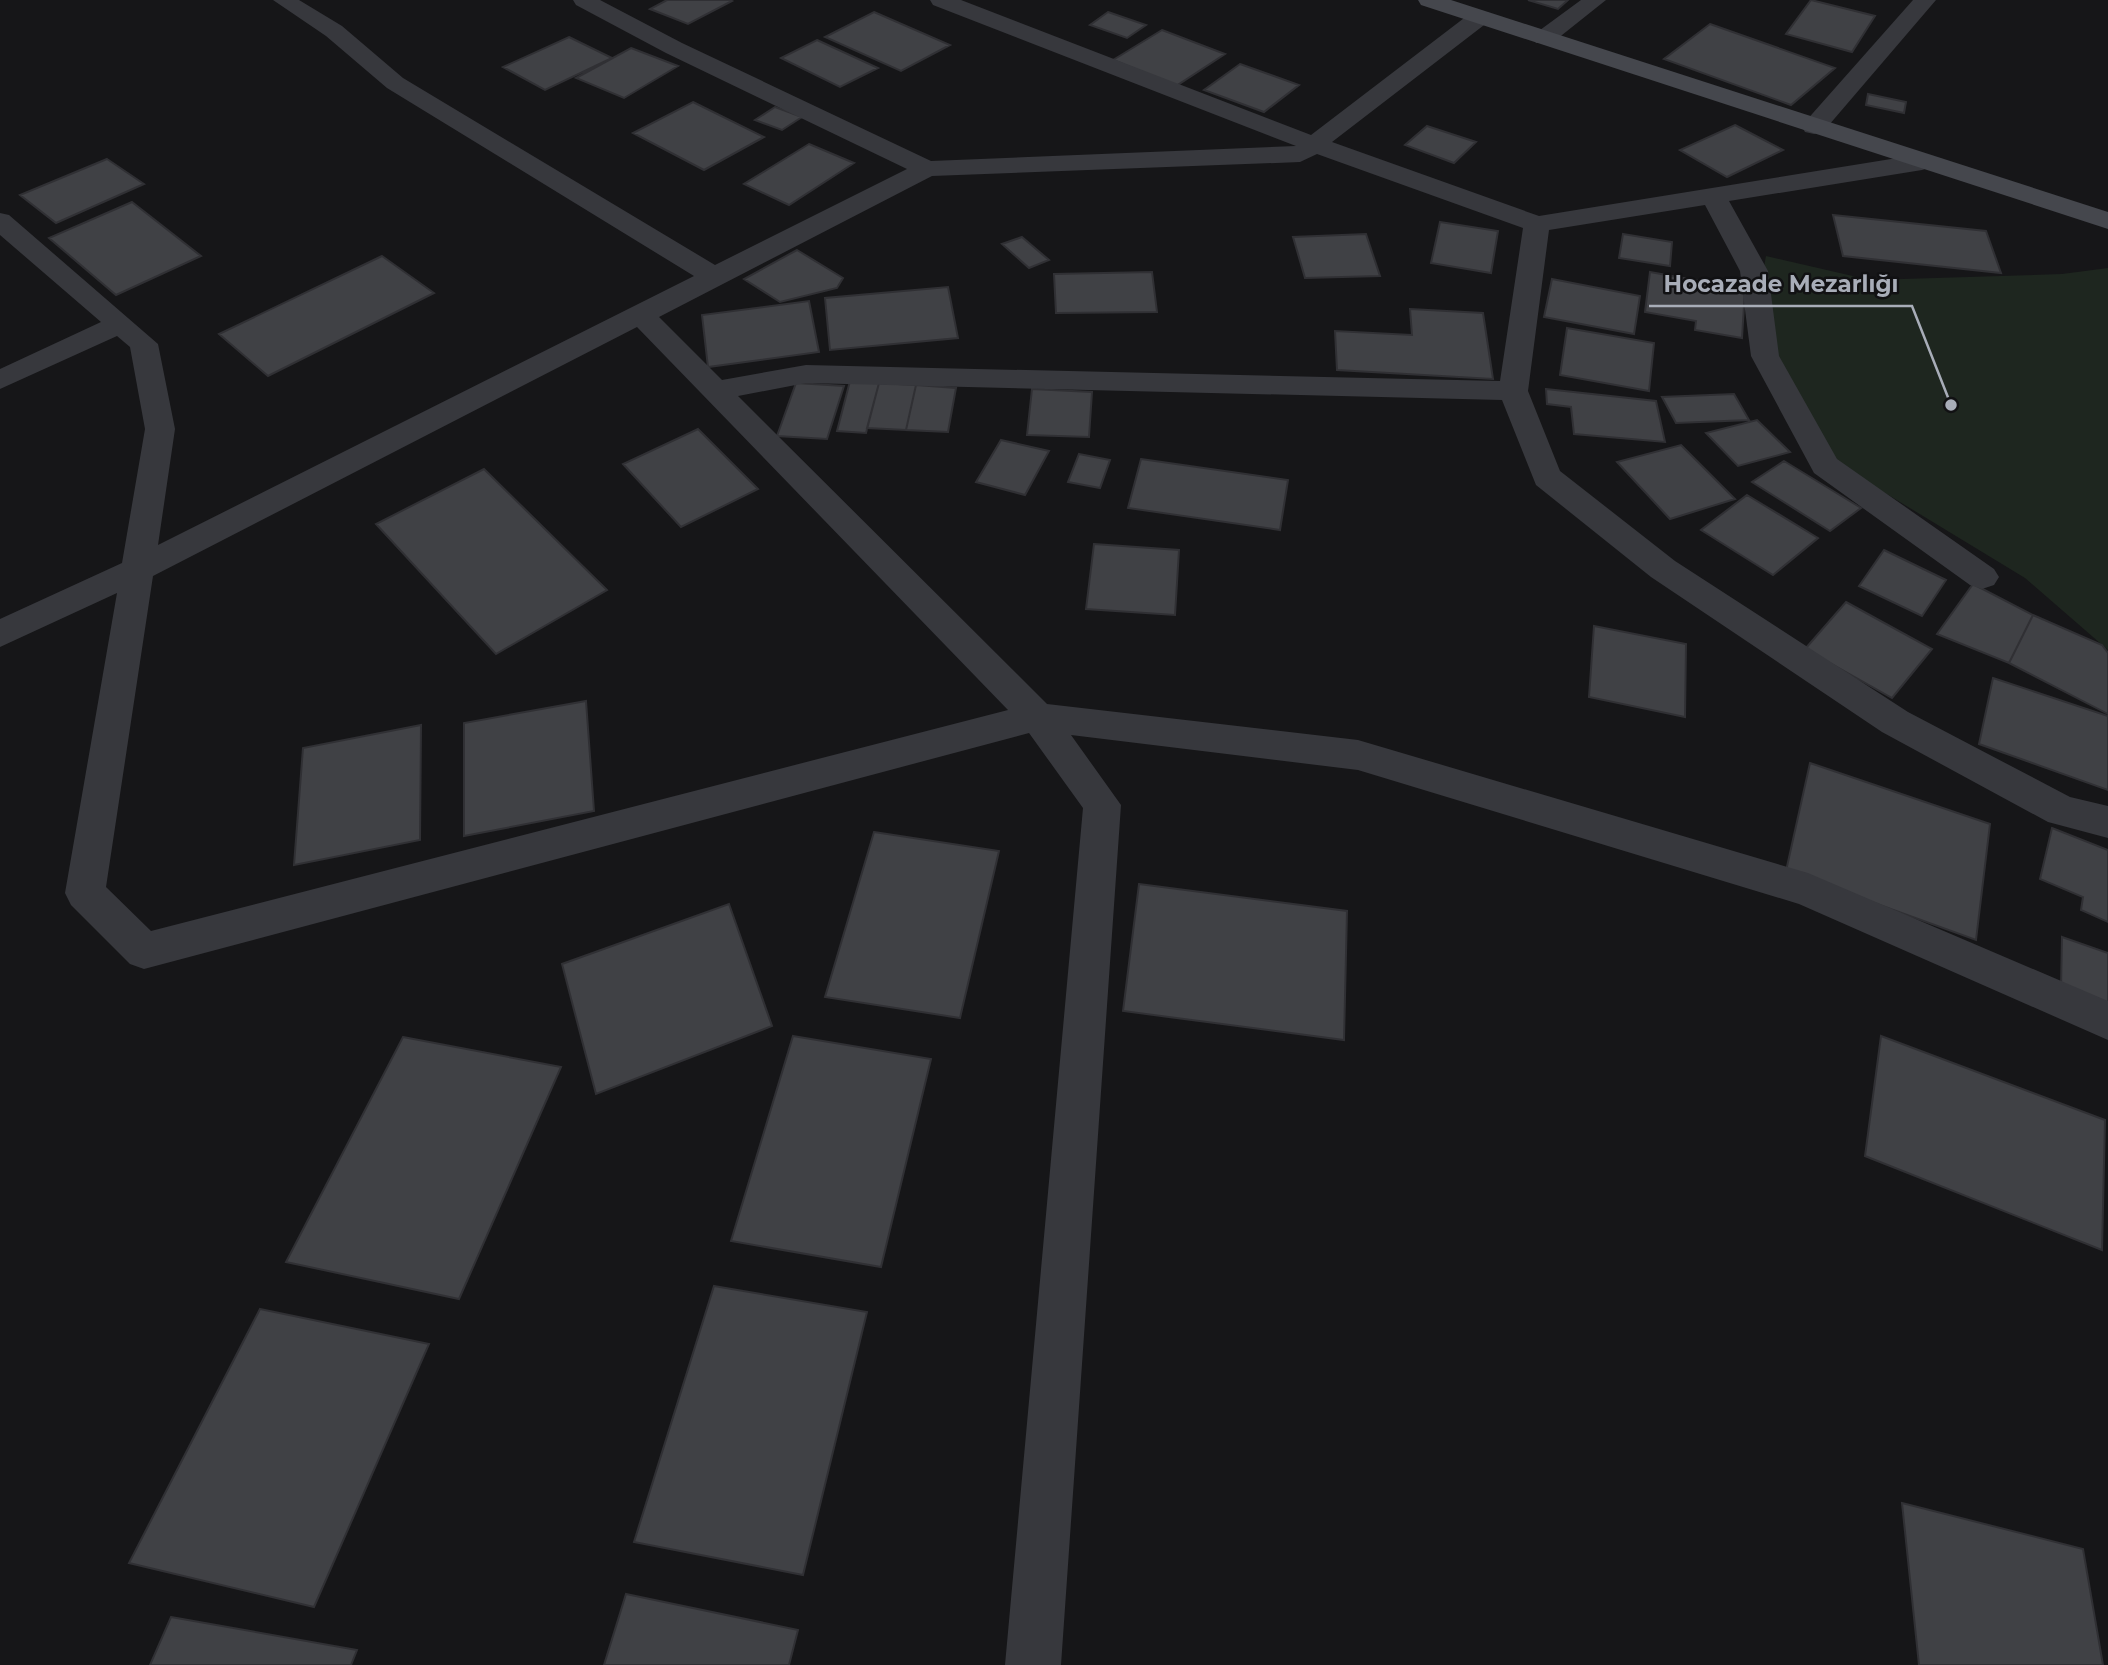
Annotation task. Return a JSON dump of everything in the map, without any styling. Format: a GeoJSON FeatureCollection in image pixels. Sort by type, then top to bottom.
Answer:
{"type":"FeatureCollection","features":[{"type":"Feature","properties":{"kind":"street"},"geometry":{"type":"LineString","coordinates":[[284,0],[334,31],[395,83],[717,278]]}},
{"type":"Feature","properties":{"kind":"street"},"geometry":{"type":"LineString","coordinates":[[584,0],[674,48],[927,169]]}},
{"type":"Feature","properties":{"kind":"street"},"geometry":{"type":"LineString","coordinates":[[941,0],[1313,144],[1537,224],[1922,162]]}},
{"type":"Feature","properties":{"kind":"street"},"geometry":{"type":"LineString","coordinates":[[1429,0],[2108,221]]}},
{"type":"Feature","properties":{"kind":"street"},"geometry":{"type":"LineString","coordinates":[[1544,38],[1595,0]]}},
{"type":"Feature","properties":{"kind":"street"},"geometry":{"type":"LineString","coordinates":[[1814,127],[1925,0]]}},
{"type":"Feature","properties":{"kind":"street"},"geometry":{"type":"LineString","coordinates":[[0,634],[136,570],[717,278],[927,169],[1300,155],[1480,17]]}},
{"type":"Feature","properties":{"kind":"street"},"geometry":{"type":"LineString","coordinates":[[1714,197],[1754,271],[1765,356],[1825,467],[1982,577]]}},
{"type":"Feature","properties":{"kind":"street"},"geometry":{"type":"LineString","coordinates":[[0,221],[144,344],[160,429],[85,893],[144,951],[1037,717],[1358,755],[1808,890],[2108,1021]]}},
{"type":"Feature","properties":{"kind":"street"},"geometry":{"type":"LineString","coordinates":[[1537,224],[1513,391],[1547,477],[1663,569],[1895,722],[2061,811],[2108,822]]}},
{"type":"Feature","properties":{"kind":"street"},"geometry":{"type":"LineString","coordinates":[[642,316],[1037,717],[1102,805],[1033,1665]]}},
{"type":"Feature","properties":{"kind":"street"},"geometry":{"type":"LineString","coordinates":[[0,380],[120,324]]}},
{"type":"Feature","properties":{"kind":"street"},"geometry":{"type":"LineString","coordinates":[[716,391],[806,374],[1513,391]]}},
{"type":"Feature","properties":{"kind":"shaded area"},"geometry":{"type":"Polygon","coordinates":[[[1766,256],[1870,280],[2062,274],[2108,268],[2108,650],[2025,578],[1821,454],[1752,333],[1766,256]]]}},
{"type":"Feature","properties":{"kind":"building"},"geometry":{"type":"Polygon","coordinates":[[[667,0],[732,1],[688,24],[650,9],[667,0]]]}},
{"type":"Feature","properties":{"kind":"building"},"geometry":{"type":"Polygon","coordinates":[[[1528,0],[1568,0],[1558,9],[1528,0]]]}},
{"type":"Feature","properties":{"kind":"building"},"geometry":{"type":"Polygon","coordinates":[[[1811,0],[1875,16],[1852,52],[1786,34],[1811,0]]]}},
{"type":"Feature","properties":{"kind":"building"},"geometry":{"type":"Polygon","coordinates":[[[874,12],[950,45],[901,71],[825,37],[874,12]]]}},
{"type":"Feature","properties":{"kind":"building"},"geometry":{"type":"Polygon","coordinates":[[[1108,12],[1146,25],[1127,38],[1090,25],[1108,12]]]}},
{"type":"Feature","properties":{"kind":"building"},"geometry":{"type":"Polygon","coordinates":[[[1710,24],[1835,68],[1791,105],[1664,59],[1710,24]]]}},
{"type":"Feature","properties":{"kind":"building"},"geometry":{"type":"Polygon","coordinates":[[[1162,30],[1225,54],[1176,86],[1113,60],[1162,30]]]}},
{"type":"Feature","properties":{"kind":"building"},"geometry":{"type":"Polygon","coordinates":[[[569,37],[612,58],[545,90],[503,67],[569,37]]]}},
{"type":"Feature","properties":{"kind":"building"},"geometry":{"type":"Polygon","coordinates":[[[817,40],[878,68],[840,87],[781,58],[817,40]]]}},
{"type":"Feature","properties":{"kind":"building"},"geometry":{"type":"Polygon","coordinates":[[[631,48],[678,66],[624,98],[576,78],[631,48]]]}},
{"type":"Feature","properties":{"kind":"building"},"geometry":{"type":"Polygon","coordinates":[[[1240,64],[1299,85],[1264,112],[1204,90],[1240,64]]]}},
{"type":"Feature","properties":{"kind":"building"},"geometry":{"type":"Polygon","coordinates":[[[1868,94],[1906,102],[1904,113],[1866,105],[1868,94]]]}},
{"type":"Feature","properties":{"kind":"building"},"geometry":{"type":"Polygon","coordinates":[[[693,102],[764,137],[704,170],[633,133],[693,102]]]}},
{"type":"Feature","properties":{"kind":"building"},"geometry":{"type":"Polygon","coordinates":[[[775,107],[802,117],[782,130],[755,120],[775,107]]]}},
{"type":"Feature","properties":{"kind":"building"},"geometry":{"type":"Polygon","coordinates":[[[1735,125],[1783,150],[1727,177],[1680,150],[1735,125]]]}},
{"type":"Feature","properties":{"kind":"building"},"geometry":{"type":"Polygon","coordinates":[[[1427,126],[1476,142],[1454,163],[1405,145],[1427,126]]]}},
{"type":"Feature","properties":{"kind":"building"},"geometry":{"type":"Polygon","coordinates":[[[809,144],[854,163],[789,205],[744,184],[809,144]]]}},
{"type":"Feature","properties":{"kind":"building"},"geometry":{"type":"Polygon","coordinates":[[[107,159],[144,184],[56,223],[20,195],[107,159]]]}},
{"type":"Feature","properties":{"kind":"building"},"geometry":{"type":"Polygon","coordinates":[[[132,202],[201,256],[116,295],[49,238],[132,202]]]}},
{"type":"Feature","properties":{"kind":"building"},"geometry":{"type":"Polygon","coordinates":[[[1833,215],[1986,231],[2001,273],[1843,256],[1833,215]]]}},
{"type":"Feature","properties":{"kind":"building"},"geometry":{"type":"Polygon","coordinates":[[[1440,222],[1498,231],[1491,273],[1431,263],[1440,222]]]}},
{"type":"Feature","properties":{"kind":"building"},"geometry":{"type":"Polygon","coordinates":[[[1366,234],[1380,276],[1305,278],[1293,237],[1366,234]]]}},
{"type":"Feature","properties":{"kind":"building"},"geometry":{"type":"Polygon","coordinates":[[[1623,234],[1672,242],[1670,266],[1619,258],[1623,234]]]}},
{"type":"Feature","properties":{"kind":"building"},"geometry":{"type":"Polygon","coordinates":[[[1022,237],[1049,260],[1029,268],[1002,244],[1022,237]]]}},
{"type":"Feature","properties":{"kind":"building"},"geometry":{"type":"Polygon","coordinates":[[[797,250],[843,278],[837,288],[780,302],[744,279],[797,250]]]}},
{"type":"Feature","properties":{"kind":"building"},"geometry":{"type":"Polygon","coordinates":[[[382,256],[434,293],[268,376],[219,334],[382,256]]]}},
{"type":"Feature","properties":{"kind":"building"},"geometry":{"type":"Polygon","coordinates":[[[1152,272],[1157,312],[1056,313],[1054,274],[1152,272]]]}},
{"type":"Feature","properties":{"kind":"building"},"geometry":{"type":"Polygon","coordinates":[[[1650,272],[1745,289],[1742,338],[1695,330],[1696,321],[1645,312],[1650,272]]]}},
{"type":"Feature","properties":{"kind":"building"},"geometry":{"type":"Polygon","coordinates":[[[1552,279],[1640,296],[1634,334],[1544,317],[1552,279]]]}},
{"type":"Feature","properties":{"kind":"building"},"geometry":{"type":"Polygon","coordinates":[[[948,287],[958,338],[830,350],[825,298],[948,287]]]}},
{"type":"Feature","properties":{"kind":"building"},"geometry":{"type":"Polygon","coordinates":[[[809,301],[819,352],[708,367],[702,315],[809,301]]]}},
{"type":"Feature","properties":{"kind":"building"},"geometry":{"type":"Polygon","coordinates":[[[1410,309],[1483,313],[1493,379],[1337,370],[1335,331],[1412,335],[1410,309]]]}},
{"type":"Feature","properties":{"kind":"building"},"geometry":{"type":"Polygon","coordinates":[[[1567,328],[1654,343],[1649,391],[1560,375],[1567,328]]]}},
{"type":"Feature","properties":{"kind":"building"},"geometry":{"type":"Polygon","coordinates":[[[850,381],[879,383],[866,433],[837,431],[850,381]]]}},
{"type":"Feature","properties":{"kind":"building"},"geometry":{"type":"Polygon","coordinates":[[[796,383],[844,386],[827,439],[777,436],[796,383]]]}},
{"type":"Feature","properties":{"kind":"building"},"geometry":{"type":"Polygon","coordinates":[[[879,383],[916,385],[906,430],[867,428],[879,383]]]}},
{"type":"Feature","properties":{"kind":"building"},"geometry":{"type":"Polygon","coordinates":[[[916,385],[956,388],[948,432],[906,430],[916,385]]]}},
{"type":"Feature","properties":{"kind":"building"},"geometry":{"type":"Polygon","coordinates":[[[1032,389],[1092,392],[1089,437],[1027,435],[1032,389]]]}},
{"type":"Feature","properties":{"kind":"building"},"geometry":{"type":"Polygon","coordinates":[[[1546,389],[1656,401],[1665,442],[1574,434],[1571,407],[1547,404],[1546,389]]]}},
{"type":"Feature","properties":{"kind":"building"},"geometry":{"type":"Polygon","coordinates":[[[1734,394],[1749,420],[1676,423],[1662,397],[1734,394]]]}},
{"type":"Feature","properties":{"kind":"building"},"geometry":{"type":"Polygon","coordinates":[[[1757,420],[1790,452],[1738,466],[1706,433],[1757,420]]]}},
{"type":"Feature","properties":{"kind":"building"},"geometry":{"type":"Polygon","coordinates":[[[698,429],[758,489],[681,527],[623,464],[698,429]]]}},
{"type":"Feature","properties":{"kind":"building"},"geometry":{"type":"Polygon","coordinates":[[[1001,440],[1049,451],[1025,495],[976,482],[1001,440]]]}},
{"type":"Feature","properties":{"kind":"building"},"geometry":{"type":"Polygon","coordinates":[[[1681,445],[1735,499],[1670,519],[1617,462],[1681,445]]]}},
{"type":"Feature","properties":{"kind":"building"},"geometry":{"type":"Polygon","coordinates":[[[1079,454],[1110,460],[1100,488],[1068,482],[1079,454]]]}},
{"type":"Feature","properties":{"kind":"building"},"geometry":{"type":"Polygon","coordinates":[[[1141,459],[1288,480],[1280,530],[1128,508],[1141,459]]]}},
{"type":"Feature","properties":{"kind":"building"},"geometry":{"type":"Polygon","coordinates":[[[1784,461],[1861,508],[1830,531],[1752,482],[1784,461]]]}},
{"type":"Feature","properties":{"kind":"building"},"geometry":{"type":"Polygon","coordinates":[[[484,469],[607,590],[496,654],[376,524],[484,469]]]}},
{"type":"Feature","properties":{"kind":"building"},"geometry":{"type":"Polygon","coordinates":[[[1747,495],[1818,538],[1773,575],[1701,530],[1747,495]]]}},
{"type":"Feature","properties":{"kind":"building"},"geometry":{"type":"Polygon","coordinates":[[[1094,544],[1179,550],[1175,615],[1086,609],[1094,544]]]}},
{"type":"Feature","properties":{"kind":"building"},"geometry":{"type":"Polygon","coordinates":[[[1884,550],[1946,580],[1922,616],[1859,586],[1884,550]]]}},
{"type":"Feature","properties":{"kind":"building"},"geometry":{"type":"Polygon","coordinates":[[[1973,584],[2033,615],[2009,663],[1937,634],[1973,584]]]}},
{"type":"Feature","properties":{"kind":"building"},"geometry":{"type":"Polygon","coordinates":[[[1846,602],[1932,649],[1892,698],[1805,649],[1846,602]]]}},
{"type":"Feature","properties":{"kind":"building"},"geometry":{"type":"Polygon","coordinates":[[[2033,615],[2102,645],[2108,653],[2108,714],[2009,663],[2033,615]]]}},
{"type":"Feature","properties":{"kind":"building"},"geometry":{"type":"Polygon","coordinates":[[[1594,626],[1686,644],[1685,717],[1589,697],[1594,626]]]}},
{"type":"Feature","properties":{"kind":"building"},"geometry":{"type":"Polygon","coordinates":[[[1993,678],[2108,716],[2108,790],[1979,744],[1993,678]]]}},
{"type":"Feature","properties":{"kind":"building"},"geometry":{"type":"Polygon","coordinates":[[[586,701],[594,811],[464,836],[464,723],[586,701]]]}},
{"type":"Feature","properties":{"kind":"building"},"geometry":{"type":"Polygon","coordinates":[[[421,725],[420,840],[294,865],[303,748],[421,725]]]}},
{"type":"Feature","properties":{"kind":"building"},"geometry":{"type":"Polygon","coordinates":[[[1810,763],[1990,824],[1976,940],[1786,871],[1810,763]]]}},
{"type":"Feature","properties":{"kind":"building"},"geometry":{"type":"Polygon","coordinates":[[[2052,828],[2108,850],[2108,922],[2081,910],[2083,897],[2040,879],[2052,828]]]}},
{"type":"Feature","properties":{"kind":"building"},"geometry":{"type":"Polygon","coordinates":[[[874,832],[999,851],[960,1018],[825,997],[874,832]]]}},
{"type":"Feature","properties":{"kind":"building"},"geometry":{"type":"Polygon","coordinates":[[[1139,884],[1347,911],[1344,1040],[1123,1011],[1139,884]]]}},
{"type":"Feature","properties":{"kind":"building"},"geometry":{"type":"Polygon","coordinates":[[[729,904],[772,1026],[596,1094],[562,964],[729,904]]]}},
{"type":"Feature","properties":{"kind":"building"},"geometry":{"type":"Polygon","coordinates":[[[2062,937],[2108,953],[2108,1004],[2061,988],[2062,937]]]}},
{"type":"Feature","properties":{"kind":"building"},"geometry":{"type":"Polygon","coordinates":[[[793,1036],[931,1059],[881,1267],[731,1241],[793,1036]]]}},
{"type":"Feature","properties":{"kind":"building"},"geometry":{"type":"Polygon","coordinates":[[[1881,1036],[2105,1120],[2102,1250],[1865,1156],[1881,1036]]]}},
{"type":"Feature","properties":{"kind":"building"},"geometry":{"type":"Polygon","coordinates":[[[403,1037],[561,1067],[459,1299],[286,1262],[403,1037]]]}},
{"type":"Feature","properties":{"kind":"building"},"geometry":{"type":"Polygon","coordinates":[[[714,1286],[867,1312],[803,1575],[634,1542],[714,1286]]]}},
{"type":"Feature","properties":{"kind":"building"},"geometry":{"type":"Polygon","coordinates":[[[260,1309],[429,1344],[314,1607],[129,1563],[260,1309]]]}},
{"type":"Feature","properties":{"kind":"building"},"geometry":{"type":"Polygon","coordinates":[[[1902,1503],[2083,1549],[2103,1665],[1919,1665],[1902,1503]]]}},
{"type":"Feature","properties":{"kind":"building"},"geometry":{"type":"Polygon","coordinates":[[[626,1594],[798,1630],[789,1665],[604,1665],[626,1594]]]}},
{"type":"Feature","properties":{"kind":"building"},"geometry":{"type":"Polygon","coordinates":[[[171,1617],[357,1650],[351,1665],[150,1665],[171,1617]]]}},
{"type":"Feature","properties":{"kind":"place","name":"Hocazade Mezarlığı"},"geometry":{"type":"Point","coordinates":[1951,405]}}]}
